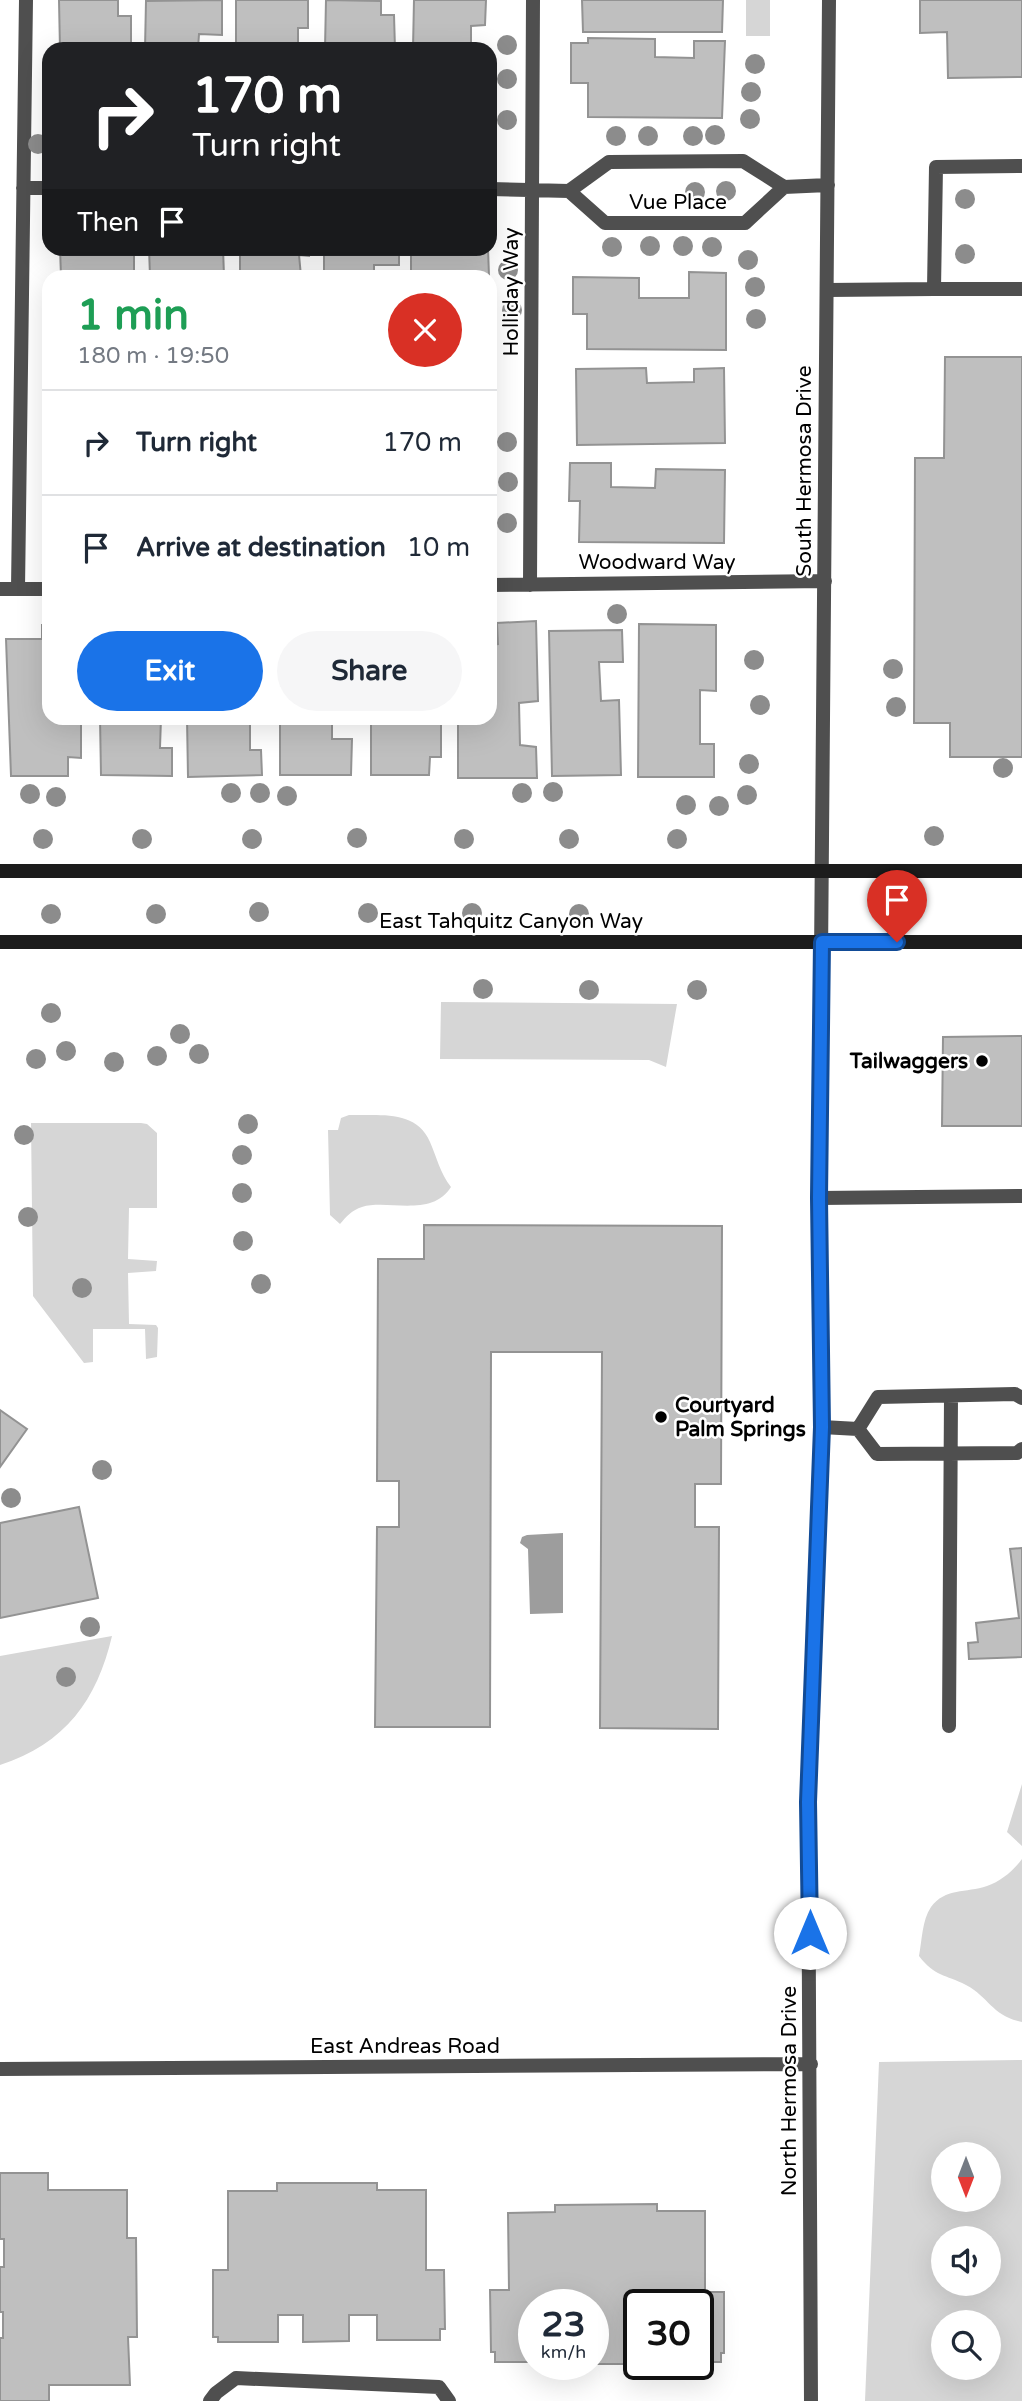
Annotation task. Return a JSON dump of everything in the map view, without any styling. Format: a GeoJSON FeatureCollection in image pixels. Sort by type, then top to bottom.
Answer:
{"type":"FeatureCollection","features":[{"type":"Feature","properties":{"kind":"main road"},"geometry":{"type":"LineString","coordinates":[[0,871],[1022,871]]}},
{"type":"Feature","properties":{"kind":"main road","name":"East Tahquitz Canyon Way"},"geometry":{"type":"LineString","coordinates":[[0,942],[1022,942]]}},
{"type":"Feature","properties":{"kind":"street"},"geometry":{"type":"LineString","coordinates":[[18,589],[26,0]]}},
{"type":"Feature","properties":{"kind":"street","name":"Holliday Way"},"geometry":{"type":"LineString","coordinates":[[530,584],[533,0]]}},
{"type":"Feature","properties":{"kind":"street","name":"South Hermosa Drive"},"geometry":{"type":"LineString","coordinates":[[822,942],[829,0]]}},
{"type":"Feature","properties":{"kind":"street","name":"Vue Place"},"geometry":{"type":"LineString","coordinates":[[743,161],[784,187],[745,223],[605,223],[569,191],[609,162],[743,161]]}},
{"type":"Feature","properties":{"kind":"street"},"geometry":{"type":"LineString","coordinates":[[934,289],[936,167],[1022,166]]}},
{"type":"Feature","properties":{"kind":"street"},"geometry":{"type":"LineString","coordinates":[[784,187],[828,185]]}},
{"type":"Feature","properties":{"kind":"street"},"geometry":{"type":"LineString","coordinates":[[23,188],[42,188]]}},
{"type":"Feature","properties":{"kind":"street"},"geometry":{"type":"LineString","coordinates":[[497,189],[569,191]]}},
{"type":"Feature","properties":{"kind":"street"},"geometry":{"type":"LineString","coordinates":[[827,290],[1022,289]]}},
{"type":"Feature","properties":{"kind":"street","name":"Woodward Way"},"geometry":{"type":"LineString","coordinates":[[497,585],[824,581]]}},
{"type":"Feature","properties":{"kind":"street"},"geometry":{"type":"LineString","coordinates":[[0,589],[42,589]]}},
{"type":"Feature","properties":{"kind":"street","name":"North Hermosa Drive"},"geometry":{"type":"LineString","coordinates":[[811,2401],[808,1802],[822,1427],[819,1198],[822,942]]}},
{"type":"Feature","properties":{"kind":"street"},"geometry":{"type":"LineString","coordinates":[[819,1198],[1022,1196]]}},
{"type":"Feature","properties":{"kind":"street"},"geometry":{"type":"LineString","coordinates":[[858,1429],[878,1397],[1015,1394],[1022,1398]]}},
{"type":"Feature","properties":{"kind":"street"},"geometry":{"type":"LineString","coordinates":[[949,1726],[951,1397]]}},
{"type":"Feature","properties":{"kind":"street"},"geometry":{"type":"LineString","coordinates":[[822,1427],[858,1429],[877,1454],[1017,1452],[1022,1449]]}},
{"type":"Feature","properties":{"kind":"street","name":"East Andreas Road"},"geometry":{"type":"LineString","coordinates":[[0,2069],[811,2064]]}},
{"type":"Feature","properties":{"kind":"street"},"geometry":{"type":"LineString","coordinates":[[210,2401],[236,2378],[439,2387],[450,2401]]}},
{"type":"Feature","properties":{"kind":"shaded area"},"geometry":{"type":"Polygon","coordinates":[[[746,0],[770,0],[770,36],[746,36],[746,0]]]}},
{"type":"Feature","properties":{"kind":"shaded area"},"geometry":{"type":"Polygon","coordinates":[[[441,1002],[677,1004],[666,1067],[649,1060],[440,1059],[441,1002]]]}},
{"type":"Feature","properties":{"kind":"shaded area"},"geometry":{"type":"Polygon","coordinates":[[[349,1115],[395,1116],[416,1124],[424,1131],[451,1187],[433,1202],[421,1205],[362,1207],[352,1212],[340,1224],[330,1215],[328,1130],[338,1130],[341,1118],[349,1115]]]}},
{"type":"Feature","properties":{"kind":"shaded area"},"geometry":{"type":"Polygon","coordinates":[[[31,1123],[141,1123],[147,1124],[157,1133],[157,1208],[129,1208],[128,1259],[157,1261],[156,1271],[128,1273],[129,1324],[156,1325],[157,1357],[146,1359],[145,1329],[93,1329],[93,1362],[84,1363],[33,1296],[31,1123]]]}},
{"type":"Feature","properties":{"kind":"shaded area"},"geometry":{"type":"Polygon","coordinates":[[[563,1533],[563,1613],[530,1614],[528,1549],[520,1543],[522,1537],[563,1533]]]}},
{"type":"Feature","properties":{"kind":"shaded area"},"geometry":{"type":"Polygon","coordinates":[[[112,1636],[97,1680],[75,1717],[43,1745],[0,1765],[0,1656],[112,1636]]]}},
{"type":"Feature","properties":{"kind":"shaded area"},"geometry":{"type":"Polygon","coordinates":[[[1022,1784],[1022,1846],[1007,1832],[1022,1784]]]}},
{"type":"Feature","properties":{"kind":"shaded area"},"geometry":{"type":"Polygon","coordinates":[[[1022,1859],[1022,2022],[1004,2016],[966,1985],[935,1972],[919,1956],[926,1918],[937,1901],[949,1894],[992,1884],[1015,1868],[1022,1859]]]}},
{"type":"Feature","properties":{"kind":"shaded area"},"geometry":{"type":"Polygon","coordinates":[[[1022,2060],[1022,2401],[865,2401],[879,2062],[1022,2060]]]}},
{"type":"Feature","properties":{"kind":"building"},"geometry":{"type":"Polygon","coordinates":[[[59,0],[118,0],[118,16],[131,16],[131,42],[60,42],[59,0]]]}},
{"type":"Feature","properties":{"kind":"building"},"geometry":{"type":"Polygon","coordinates":[[[222,0],[222,35],[199,34],[198,42],[145,42],[146,1],[222,0]]]}},
{"type":"Feature","properties":{"kind":"building"},"geometry":{"type":"Polygon","coordinates":[[[236,0],[308,0],[308,28],[298,28],[298,42],[236,42],[236,0]]]}},
{"type":"Feature","properties":{"kind":"building"},"geometry":{"type":"Polygon","coordinates":[[[326,0],[381,1],[381,15],[394,15],[395,42],[325,42],[326,0]]]}},
{"type":"Feature","properties":{"kind":"building"},"geometry":{"type":"Polygon","coordinates":[[[414,0],[486,0],[485,25],[471,26],[471,42],[413,42],[414,0]]]}},
{"type":"Feature","properties":{"kind":"building"},"geometry":{"type":"Polygon","coordinates":[[[582,0],[723,0],[722,32],[583,32],[582,0]]]}},
{"type":"Feature","properties":{"kind":"building"},"geometry":{"type":"Polygon","coordinates":[[[920,0],[1022,0],[1022,77],[948,78],[947,32],[920,33],[920,0]]]}},
{"type":"Feature","properties":{"kind":"building"},"geometry":{"type":"Polygon","coordinates":[[[588,38],[655,39],[655,57],[694,58],[694,41],[725,41],[722,118],[588,117],[588,83],[571,83],[571,43],[588,43],[588,38]]]}},
{"type":"Feature","properties":{"kind":"building"},"geometry":{"type":"Polygon","coordinates":[[[60,256],[134,256],[134,270],[61,270],[60,256]]]}},
{"type":"Feature","properties":{"kind":"building"},"geometry":{"type":"Polygon","coordinates":[[[149,256],[223,256],[224,270],[150,270],[149,256]]]}},
{"type":"Feature","properties":{"kind":"building"},"geometry":{"type":"Polygon","coordinates":[[[240,256],[299,256],[300,270],[240,270],[240,256]]]}},
{"type":"Feature","properties":{"kind":"building"},"geometry":{"type":"Polygon","coordinates":[[[324,256],[399,256],[399,265],[374,265],[374,270],[324,270],[324,256]]]}},
{"type":"Feature","properties":{"kind":"building"},"geometry":{"type":"Polygon","coordinates":[[[411,256],[488,256],[489,270],[411,270],[411,256]]]}},
{"type":"Feature","properties":{"kind":"building"},"geometry":{"type":"Polygon","coordinates":[[[689,272],[726,273],[726,350],[587,349],[587,314],[573,314],[573,277],[639,278],[639,298],[689,298],[689,272]]]}},
{"type":"Feature","properties":{"kind":"building"},"geometry":{"type":"Polygon","coordinates":[[[945,357],[1022,357],[1022,757],[950,757],[950,723],[914,723],[915,458],[944,458],[945,357]]]}},
{"type":"Feature","properties":{"kind":"building"},"geometry":{"type":"Polygon","coordinates":[[[646,368],[647,383],[694,382],[694,369],[724,368],[725,443],[577,445],[576,369],[646,368]]]}},
{"type":"Feature","properties":{"kind":"building"},"geometry":{"type":"Polygon","coordinates":[[[570,463],[611,463],[611,487],[655,488],[656,469],[725,470],[724,543],[579,542],[580,501],[569,501],[570,463]]]}},
{"type":"Feature","properties":{"kind":"building"},"geometry":{"type":"Polygon","coordinates":[[[536,621],[538,701],[519,703],[520,745],[536,747],[537,778],[458,778],[458,725],[497,725],[497,623],[536,621]]]}},
{"type":"Feature","properties":{"kind":"building"},"geometry":{"type":"Polygon","coordinates":[[[639,624],[716,625],[716,691],[700,690],[700,744],[714,744],[714,777],[638,777],[639,624]]]}},
{"type":"Feature","properties":{"kind":"building"},"geometry":{"type":"Polygon","coordinates":[[[622,630],[623,662],[599,662],[601,701],[619,700],[621,775],[552,776],[549,631],[622,630]]]}},
{"type":"Feature","properties":{"kind":"building"},"geometry":{"type":"Polygon","coordinates":[[[6,639],[42,639],[42,725],[81,725],[81,758],[68,757],[68,776],[11,776],[6,639]]]}},
{"type":"Feature","properties":{"kind":"building"},"geometry":{"type":"Polygon","coordinates":[[[100,725],[161,725],[160,748],[172,748],[172,776],[101,775],[100,725]]]}},
{"type":"Feature","properties":{"kind":"building"},"geometry":{"type":"Polygon","coordinates":[[[187,725],[250,725],[250,750],[261,750],[262,775],[188,777],[187,725]]]}},
{"type":"Feature","properties":{"kind":"building"},"geometry":{"type":"Polygon","coordinates":[[[280,725],[332,725],[332,739],[352,739],[351,775],[280,775],[280,725]]]}},
{"type":"Feature","properties":{"kind":"building"},"geometry":{"type":"Polygon","coordinates":[[[371,725],[441,725],[441,757],[430,757],[429,775],[371,775],[371,725]]]}},
{"type":"Feature","properties":{"kind":"building","name":"Tailwaggers"},"geometry":{"type":"Polygon","coordinates":[[[1022,1036],[1022,1126],[942,1126],[943,1037],[1022,1036]]]}},
{"type":"Feature","properties":{"kind":"building","name":"Courtyard Palm Springs"},"geometry":{"type":"Polygon","coordinates":[[[424,1225],[722,1226],[721,1484],[695,1484],[695,1527],[719,1527],[718,1729],[600,1728],[602,1352],[491,1352],[490,1727],[375,1727],[377,1527],[399,1527],[399,1481],[377,1481],[378,1259],[424,1259],[424,1225]]]}},
{"type":"Feature","properties":{"kind":"building"},"geometry":{"type":"Polygon","coordinates":[[[0,1410],[27,1429],[0,1467],[0,1410]]]}},
{"type":"Feature","properties":{"kind":"building"},"geometry":{"type":"Polygon","coordinates":[[[79,1507],[98,1598],[0,1618],[0,1523],[79,1507]]]}},
{"type":"Feature","properties":{"kind":"building"},"geometry":{"type":"Polygon","coordinates":[[[1022,1548],[1022,1657],[969,1659],[968,1643],[978,1642],[976,1623],[1019,1618],[1010,1549],[1022,1548]]]}},
{"type":"Feature","properties":{"kind":"building"},"geometry":{"type":"Polygon","coordinates":[[[0,2173],[48,2173],[48,2190],[127,2190],[127,2238],[136,2238],[137,2337],[128,2337],[130,2385],[49,2385],[49,2401],[0,2401],[0,2338],[3,2338],[3,2312],[0,2312],[0,2267],[4,2267],[4,2239],[0,2239],[0,2173]]]}},
{"type":"Feature","properties":{"kind":"building"},"geometry":{"type":"Polygon","coordinates":[[[277,2183],[377,2183],[377,2190],[426,2190],[426,2270],[444,2270],[445,2329],[440,2329],[440,2340],[377,2340],[377,2315],[349,2315],[349,2341],[303,2342],[303,2315],[278,2315],[278,2342],[218,2342],[218,2337],[213,2337],[213,2270],[228,2270],[228,2191],[277,2191],[277,2183]]]}},
{"type":"Feature","properties":{"kind":"building"},"geometry":{"type":"Polygon","coordinates":[[[657,2204],[657,2211],[705,2211],[705,2289],[623,2289],[623,2364],[609,2364],[609,2289],[518,2289],[518,2362],[495,2362],[495,2352],[491,2352],[490,2290],[509,2290],[508,2213],[555,2212],[555,2205],[657,2204]]]}},
{"type":"Feature","properties":{"kind":"building"},"geometry":{"type":"Polygon","coordinates":[[[714,2292],[724,2292],[724,2353],[721,2353],[721,2362],[714,2362],[714,2292]]]}},
{"type":"Feature","properties":{"kind":"place","name":"Tailwaggers"},"geometry":{"type":"Point","coordinates":[982,1061]}},
{"type":"Feature","properties":{"kind":"place","name":"Courtyard Palm Springs"},"geometry":{"type":"Point","coordinates":[661,1417]}},
{"type":"Feature","properties":{"kind":"route"},"geometry":{"type":"LineString","coordinates":[[810,1933],[808,1802],[822,1427],[819,1198],[822,942],[897,942]]}}]}
